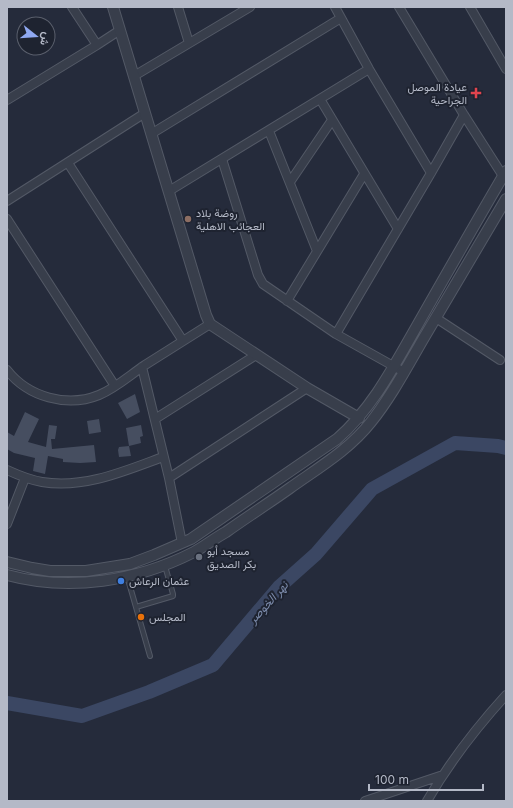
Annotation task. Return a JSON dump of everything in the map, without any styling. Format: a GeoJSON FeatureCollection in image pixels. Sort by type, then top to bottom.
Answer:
{"type":"FeatureCollection","features":[{"type":"Feature","properties":{"kind":"street"},"geometry":{"type":"LineString","coordinates":[[72,7],[97,46]]}},
{"type":"Feature","properties":{"kind":"street"},"geometry":{"type":"LineString","coordinates":[[113,7],[210,324],[307,388],[358,418]]}},
{"type":"Feature","properties":{"kind":"street"},"geometry":{"type":"LineString","coordinates":[[178,7],[189,43]]}},
{"type":"Feature","properties":{"kind":"street"},"geometry":{"type":"LineString","coordinates":[[134,76],[250,7]]}},
{"type":"Feature","properties":{"kind":"street"},"geometry":{"type":"LineString","coordinates":[[335,7],[431,173]]}},
{"type":"Feature","properties":{"kind":"street"},"geometry":{"type":"LineString","coordinates":[[7,562],[50,571],[86,571],[103,569],[130,564],[191,539],[337,440],[358,418],[372,399],[393,366],[505,174],[464,115],[400,7]]}},
{"type":"Feature","properties":{"kind":"street"},"geometry":{"type":"LineString","coordinates":[[470,7],[503,58],[506,69]]}},
{"type":"Feature","properties":{"kind":"street"},"geometry":{"type":"LineString","coordinates":[[151,134],[341,18]]}},
{"type":"Feature","properties":{"kind":"street"},"geometry":{"type":"LineString","coordinates":[[7,100],[97,46],[120,30]]}},
{"type":"Feature","properties":{"kind":"street"},"geometry":{"type":"LineString","coordinates":[[169,191],[370,69]]}},
{"type":"Feature","properties":{"kind":"street"},"geometry":{"type":"LineString","coordinates":[[320,99],[398,229]]}},
{"type":"Feature","properties":{"kind":"street"},"geometry":{"type":"LineString","coordinates":[[7,201],[145,113]]}},
{"type":"Feature","properties":{"kind":"street"},"geometry":{"type":"LineString","coordinates":[[336,334],[464,115]]}},
{"type":"Feature","properties":{"kind":"street"},"geometry":{"type":"LineString","coordinates":[[290,182],[332,120]]}},
{"type":"Feature","properties":{"kind":"street"},"geometry":{"type":"LineString","coordinates":[[269,131],[317,251]]}},
{"type":"Feature","properties":{"kind":"street"},"geometry":{"type":"LineString","coordinates":[[222,159],[258,275],[263,284],[336,334],[404,372]]}},
{"type":"Feature","properties":{"kind":"street"},"geometry":{"type":"LineString","coordinates":[[68,163],[183,341]]}},
{"type":"Feature","properties":{"kind":"street"},"geometry":{"type":"LineString","coordinates":[[287,301],[364,174]]}},
{"type":"Feature","properties":{"kind":"street"},"geometry":{"type":"LineString","coordinates":[[7,575],[29,580],[68,584],[105,581],[165,566],[196,551],[262,508],[346,448],[356,439],[377,414],[404,372],[506,199]]}},
{"type":"Feature","properties":{"kind":"street"},"geometry":{"type":"LineString","coordinates":[[7,219],[115,386]]}},
{"type":"Feature","properties":{"kind":"street"},"geometry":{"type":"LineString","coordinates":[[436,318],[500,360]]}},
{"type":"Feature","properties":{"kind":"street"},"geometry":{"type":"LineString","coordinates":[[7,370],[12,377],[27,388],[44,396],[62,400],[80,400],[98,395],[115,386],[210,324]]}},
{"type":"Feature","properties":{"kind":"street"},"geometry":{"type":"LineString","coordinates":[[156,419],[256,355]]}},
{"type":"Feature","properties":{"kind":"street"},"geometry":{"type":"LineString","coordinates":[[142,367],[156,419],[182,543]]}},
{"type":"Feature","properties":{"kind":"street"},"geometry":{"type":"LineString","coordinates":[[169,478],[307,388]]}},
{"type":"Feature","properties":{"kind":"street"},"geometry":{"type":"LineString","coordinates":[[7,470],[25,478],[50,482],[87,482],[116,475],[163,457]]}},
{"type":"Feature","properties":{"kind":"street"},"geometry":{"type":"LineString","coordinates":[[7,524],[25,478]]}},
{"type":"Feature","properties":{"kind":"street"},"geometry":{"type":"LineString","coordinates":[[255,496],[262,508]]}},
{"type":"Feature","properties":{"kind":"street"},"geometry":{"type":"LineString","coordinates":[[427,801],[443,776],[485,718],[506,695]]}},
{"type":"Feature","properties":{"kind":"street"},"geometry":{"type":"LineString","coordinates":[[365,801],[443,776]]}},
{"type":"Feature","properties":{"kind":"lane"},"geometry":{"type":"LineString","coordinates":[[136,607],[173,596],[165,566]]}},
{"type":"Feature","properties":{"kind":"lane"},"geometry":{"type":"LineString","coordinates":[[127,576],[150,656]]}},
{"type":"Feature","properties":{"kind":"building"},"geometry":{"type":"Polygon","coordinates":[[[135,394],[140,412],[127,419],[118,403],[135,394]]]}},
{"type":"Feature","properties":{"kind":"building"},"geometry":{"type":"Polygon","coordinates":[[[25,412],[39,419],[28,442],[46,447],[49,425],[57,426],[55,439],[51,439],[52,449],[94,445],[96,462],[63,462],[63,459],[48,456],[45,474],[33,471],[35,458],[14,453],[7,449],[7,432],[14,436],[25,412]]]}},
{"type":"Feature","properties":{"kind":"building"},"geometry":{"type":"Polygon","coordinates":[[[99,419],[101,432],[89,434],[87,421],[99,419]]]}},
{"type":"Feature","properties":{"kind":"building"},"geometry":{"type":"Polygon","coordinates":[[[141,425],[143,436],[140,437],[141,443],[129,446],[126,428],[141,425]]]}},
{"type":"Feature","properties":{"kind":"building"},"geometry":{"type":"Polygon","coordinates":[[[129,446],[131,456],[119,457],[119,447],[129,446]]]}},
{"type":"Feature","properties":{"kind":"waterway","name":"نهر الخوصر"},"geometry":{"type":"LineString","coordinates":[[7,703],[82,716],[149,692],[213,665],[279,587],[316,554],[372,489],[455,443],[498,446],[506,448]]}},
{"type":"Feature","properties":{"kind":"place","name":"عيادة الموصل الجراحية"},"geometry":{"type":"Point","coordinates":[476,93]}},
{"type":"Feature","properties":{"kind":"place","name":"روضة بلاد العجائب الاهلية"},"geometry":{"type":"Point","coordinates":[188,219]}},
{"type":"Feature","properties":{"kind":"place","name":"مسجد أبو بكر الصديق"},"geometry":{"type":"Point","coordinates":[199,557]}},
{"type":"Feature","properties":{"kind":"place","name":"عثمان الرعاش"},"geometry":{"type":"Point","coordinates":[121,581]}},
{"type":"Feature","properties":{"kind":"place","name":"المجلس"},"geometry":{"type":"Point","coordinates":[141,617]}}]}
